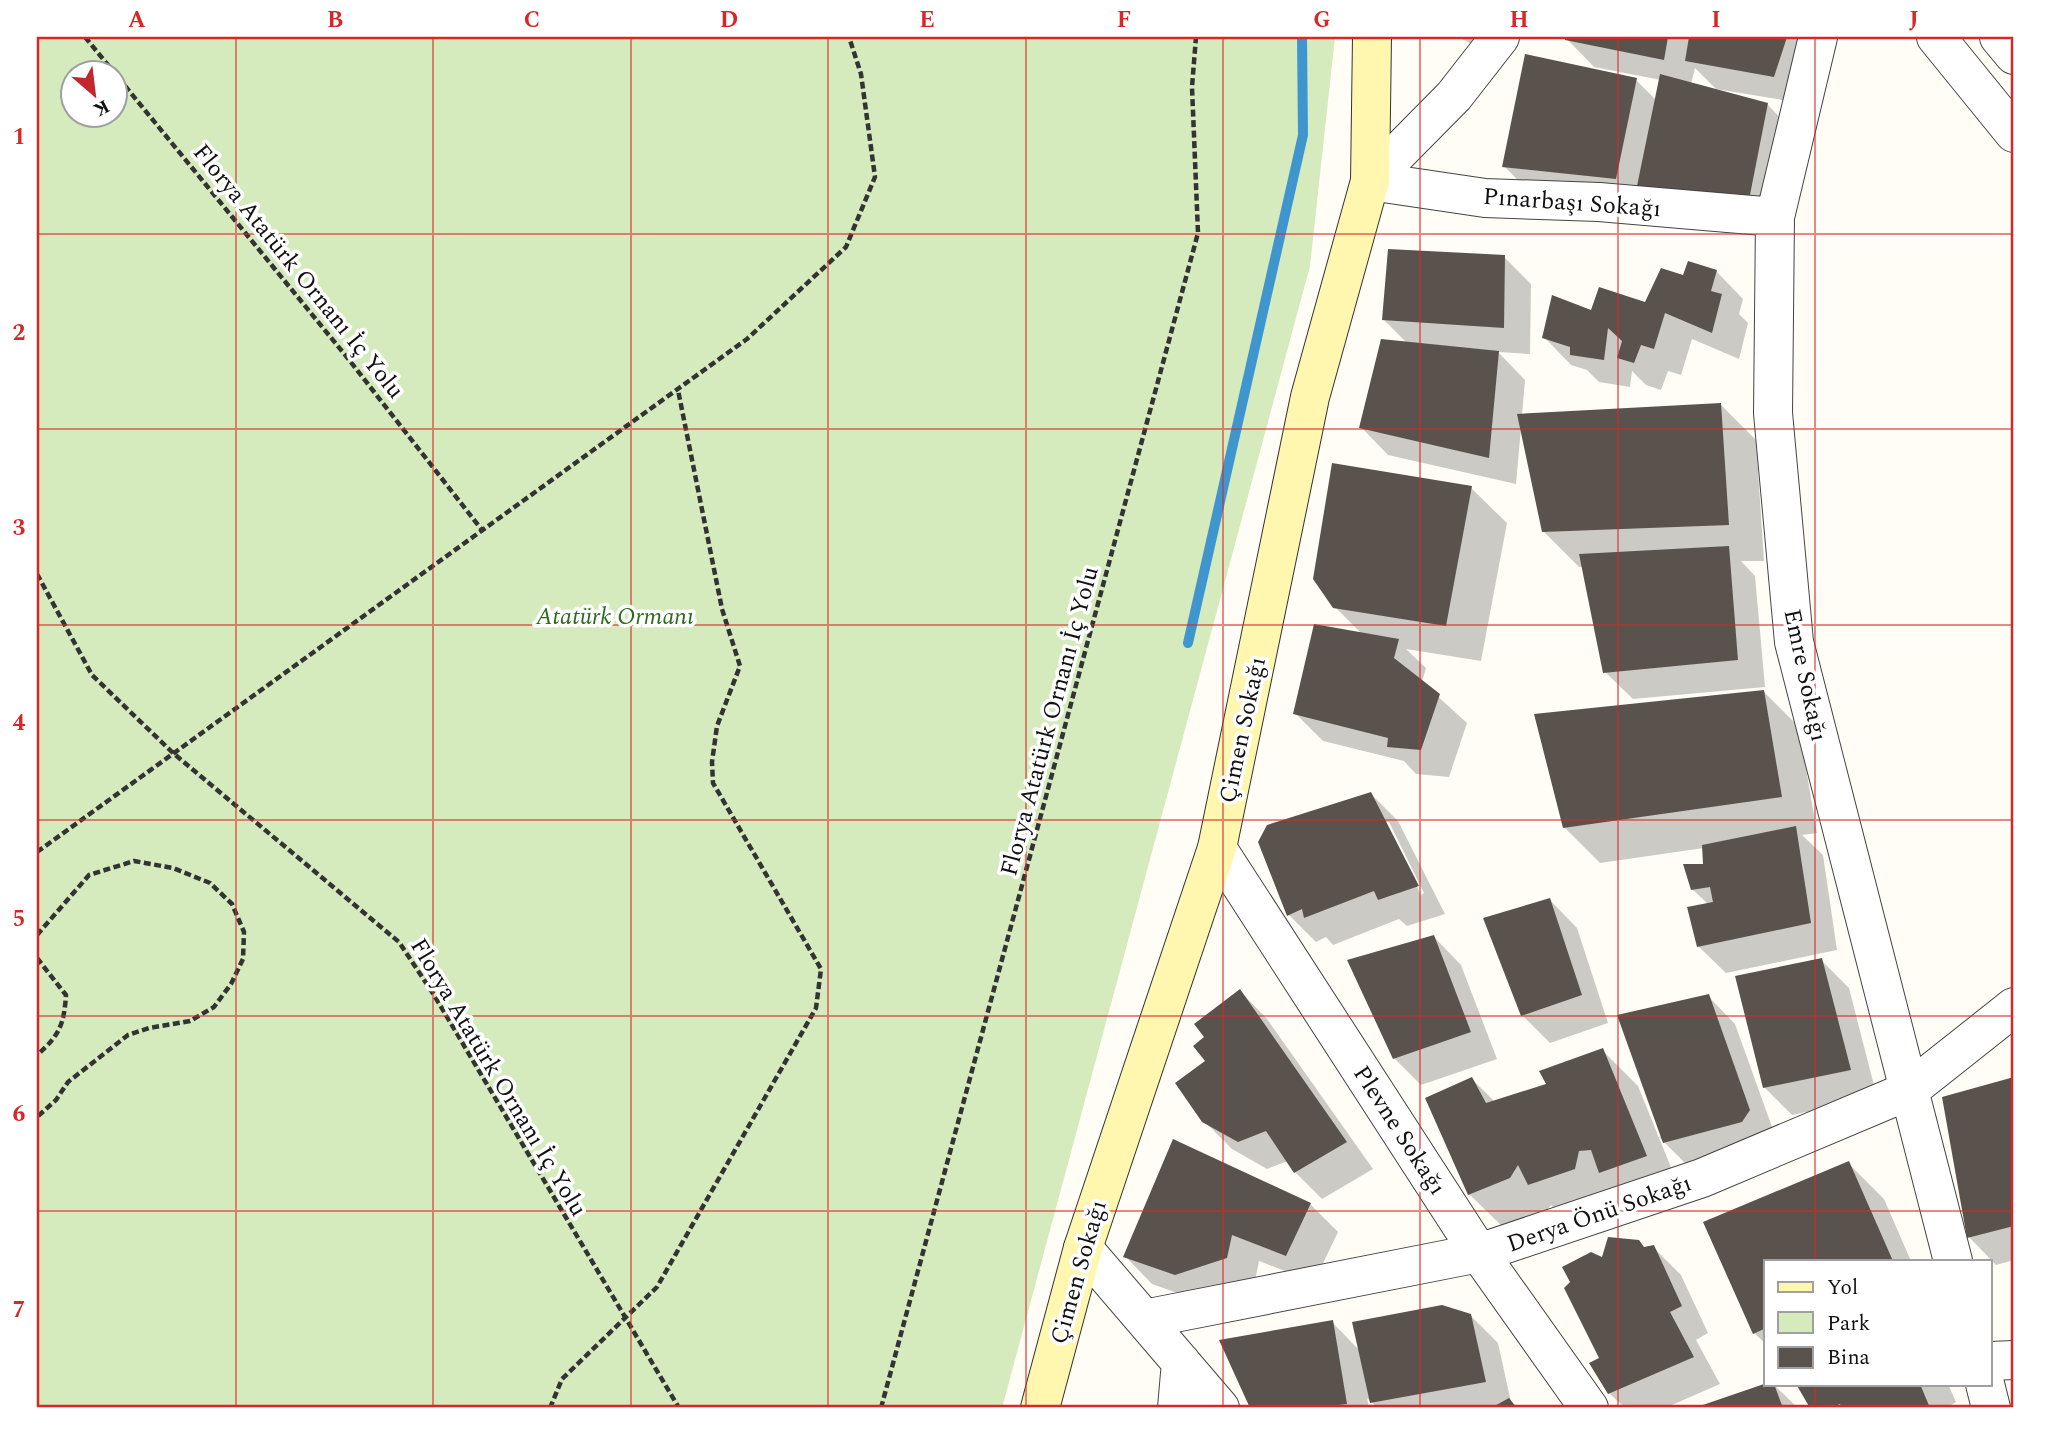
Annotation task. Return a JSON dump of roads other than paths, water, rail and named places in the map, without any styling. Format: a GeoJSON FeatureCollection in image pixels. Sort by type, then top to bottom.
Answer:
{"type":"FeatureCollection","features":[{"type":"Feature","properties":{"kind":"main road","name":"Çimen Sokağı"},"geometry":{"type":"LineString","coordinates":[[1040,1408],[1083,1248],[1217,848],[1310,397],[1370,181],[1373,37]]}},
{"type":"Feature","properties":{"kind":"street"},"geometry":{"type":"LineString","coordinates":[[1370,181],[1454,96],[1500,37]]}},
{"type":"Feature","properties":{"kind":"street","name":"Emre Sokağı"},"geometry":{"type":"LineString","coordinates":[[1818,37],[1775,216],[1773,413],[1794,642],[1952,1260]]}},
{"type":"Feature","properties":{"kind":"street"},"geometry":{"type":"LineString","coordinates":[[1936,37],[2014,132]]}},
{"type":"Feature","properties":{"kind":"street"},"geometry":{"type":"LineString","coordinates":[[1999,37],[2014,55]]}},
{"type":"Feature","properties":{"kind":"street","name":"Pınarbaşı Sokağı"},"geometry":{"type":"LineString","coordinates":[[1370,181],[1485,198],[1599,202],[1775,216]]}},
{"type":"Feature","properties":{"kind":"street","name":"Plevne Sokağı"},"geometry":{"type":"LineString","coordinates":[[1217,848],[1479,1253],[1589,1408]]}},
{"type":"Feature","properties":{"kind":"street","name":"Derya Önü Sokağı"},"geometry":{"type":"LineString","coordinates":[[1144,1319],[1479,1253],[1702,1178],[1908,1091],[2014,1007]]}},
{"type":"Feature","properties":{"kind":"street"},"geometry":{"type":"LineString","coordinates":[[1083,1248],[1220,1408]]}},
{"type":"Feature","properties":{"kind":"street"},"geometry":{"type":"LineString","coordinates":[[1992,1361],[2014,1360]]}},
{"type":"Feature","properties":{"kind":"street"},"geometry":{"type":"LineString","coordinates":[[1177,1408],[1181,1362]]}},
{"type":"Feature","properties":{"kind":"street"},"geometry":{"type":"LineString","coordinates":[[1986,1386],[1992,1408]]}},
{"type":"Feature","properties":{"kind":"waterway"},"geometry":{"type":"LineString","coordinates":[[1188,643],[1303,135],[1302,37]]}},
{"type":"Feature","properties":{"kind":"park label","name":"Atatürk Ormanı"},"geometry":{"type":"Point","coordinates":[615,616]}}]}
